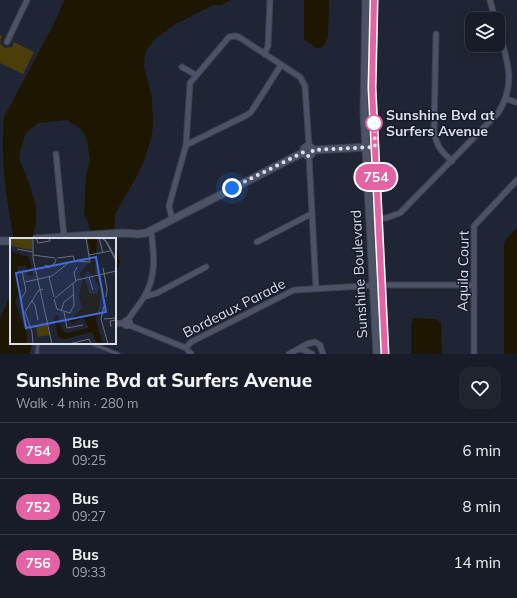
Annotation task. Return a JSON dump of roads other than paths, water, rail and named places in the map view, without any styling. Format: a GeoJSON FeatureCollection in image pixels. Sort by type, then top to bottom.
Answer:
{"type":"FeatureCollection","features":[{"type":"Feature","properties":{"kind":"main road","name":"Sunshine Boulevard"},"geometry":{"type":"LineString","coordinates":[[366,0],[364,113],[365,147],[377,354]]}},
{"type":"Feature","properties":{"kind":"main road","name":"Sunshine Boulevard"},"geometry":{"type":"LineString","coordinates":[[374,0],[372,88],[377,219],[385,354]]}},
{"type":"Feature","properties":{"kind":"main road"},"geometry":{"type":"LineString","coordinates":[[51,238],[122,233],[142,234],[309,151],[375,147]]}},
{"type":"Feature","properties":{"kind":"street"},"geometry":{"type":"LineString","coordinates":[[7,42],[27,0]]}},
{"type":"Feature","properties":{"kind":"street"},"geometry":{"type":"LineString","coordinates":[[264,54],[268,46],[270,0]]}},
{"type":"Feature","properties":{"kind":"street"},"geometry":{"type":"LineString","coordinates":[[490,0],[493,12]]}},
{"type":"Feature","properties":{"kind":"street"},"geometry":{"type":"LineString","coordinates":[[436,34],[434,132],[436,143],[440,150],[452,161]]}},
{"type":"Feature","properties":{"kind":"street"},"geometry":{"type":"LineString","coordinates":[[172,219],[169,206],[186,145],[190,83],[229,37],[239,37],[300,77],[305,86],[316,288]]}},
{"type":"Feature","properties":{"kind":"street"},"geometry":{"type":"LineString","coordinates":[[369,219],[391,217],[400,213],[498,113],[507,99],[510,89],[509,65],[505,52]]}},
{"type":"Feature","properties":{"kind":"street"},"geometry":{"type":"LineString","coordinates":[[186,145],[251,112],[281,65]]}},
{"type":"Feature","properties":{"kind":"street"},"geometry":{"type":"LineString","coordinates":[[182,67],[196,75]]}},
{"type":"Feature","properties":{"kind":"street"},"geometry":{"type":"LineString","coordinates":[[507,99],[515,102]]}},
{"type":"Feature","properties":{"kind":"street"},"geometry":{"type":"LineString","coordinates":[[56,154],[64,237]]}},
{"type":"Feature","properties":{"kind":"street","name":"Aquila Court"},"geometry":{"type":"LineString","coordinates":[[474,354],[474,226],[517,180]]}},
{"type":"Feature","properties":{"kind":"street"},"geometry":{"type":"LineString","coordinates":[[257,242],[311,214]]}},
{"type":"Feature","properties":{"kind":"street"},"geometry":{"type":"LineString","coordinates":[[116,324],[127,323],[151,283],[154,270],[151,230]]}},
{"type":"Feature","properties":{"kind":"street"},"geometry":{"type":"LineString","coordinates":[[144,296],[157,293],[206,267]]}},
{"type":"Feature","properties":{"kind":"street","name":"Bordeaux Parade"},"geometry":{"type":"LineString","coordinates":[[127,323],[186,348],[191,342],[294,290],[373,285],[473,285]]}},
{"type":"Feature","properties":{"kind":"street"},"geometry":{"type":"LineString","coordinates":[[289,354],[307,344],[315,342],[320,344],[323,354]]}},
{"type":"Feature","properties":{"kind":"street"},"geometry":{"type":"LineString","coordinates":[[186,348],[191,354]]}},
{"type":"Feature","properties":{"kind":"street"},"geometry":{"type":"LineString","coordinates":[[298,349],[312,354]]}},
{"type":"Feature","properties":{"kind":"lane"},"geometry":{"type":"LineString","coordinates":[[37,354],[38,344]]}},
{"type":"Feature","properties":{"kind":"lane"},"geometry":{"type":"LineString","coordinates":[[93,344],[118,354]]}},
{"type":"Feature","properties":{"kind":"place","name":"Sunshine Bvd at Surfers Avenue"},"geometry":{"type":"Point","coordinates":[374,123]}}]}
